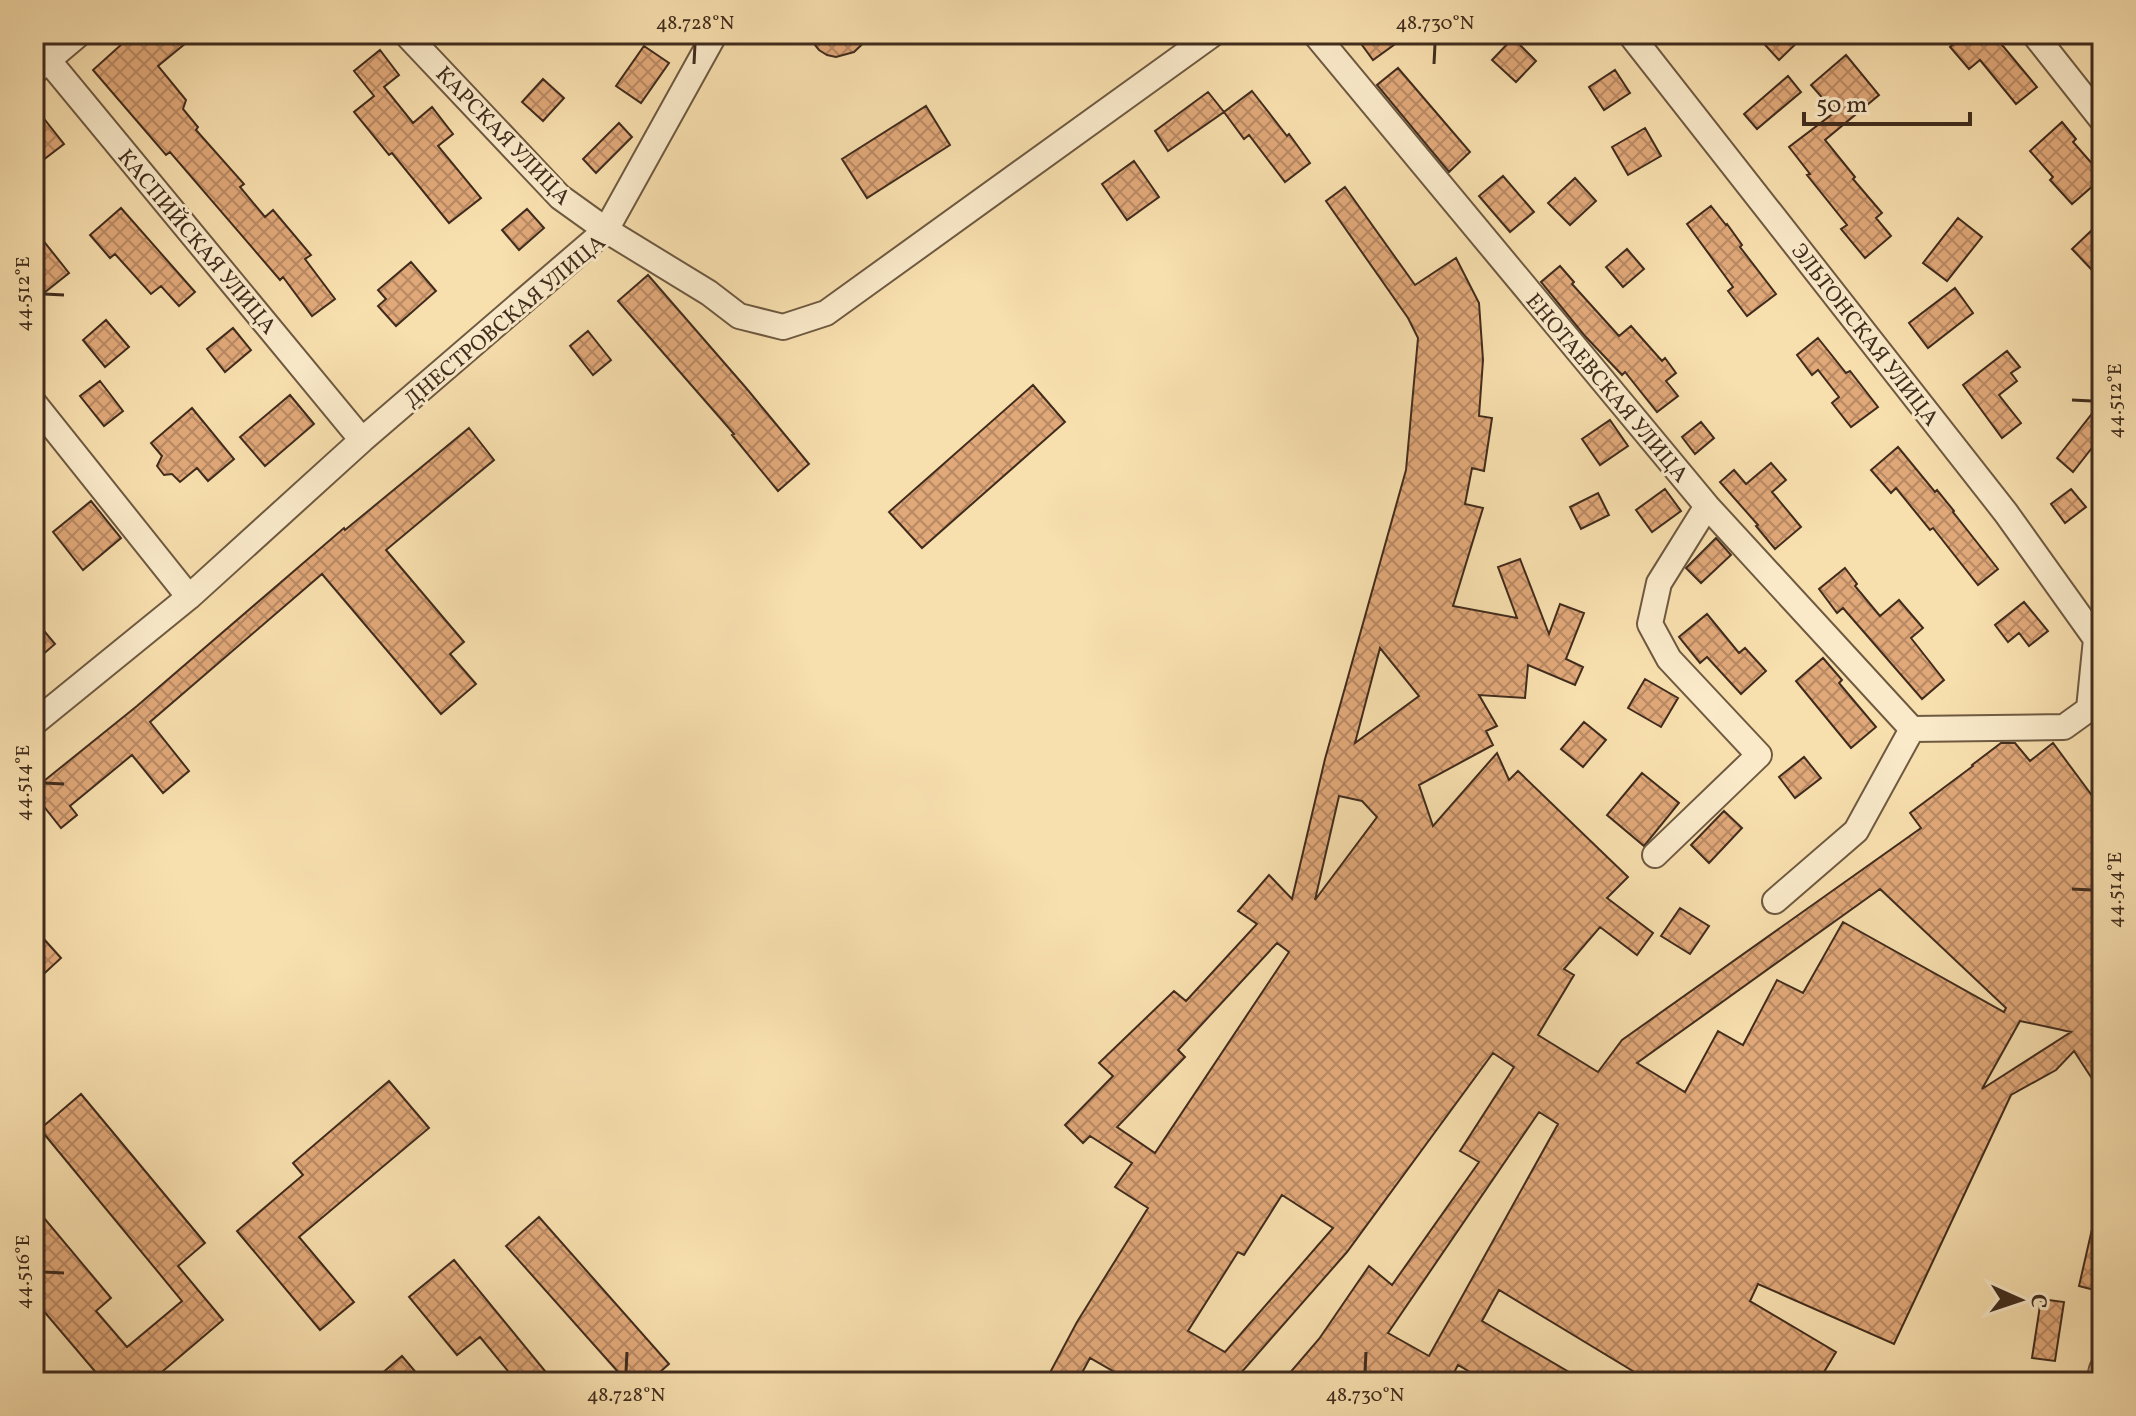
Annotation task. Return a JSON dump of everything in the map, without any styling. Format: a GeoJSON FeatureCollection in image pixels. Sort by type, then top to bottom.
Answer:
{"type":"FeatureCollection","features":[{"type":"Feature","properties":{"kind":"street"},"geometry":{"type":"LineString","coordinates":[[39,58],[79,34]]}},
{"type":"Feature","properties":{"kind":"street","name":"КАРСКАЯ УЛИЦА"},"geometry":{"type":"LineString","coordinates":[[406,34],[560,197],[606,230]]}},
{"type":"Feature","properties":{"kind":"street"},"geometry":{"type":"LineString","coordinates":[[606,230],[712,39],[707,34]]}},
{"type":"Feature","properties":{"kind":"street","name":"ДНЕСТРОВСКАЯ УЛИЦА"},"geometry":{"type":"LineString","coordinates":[[34,723],[189,597],[362,440],[606,230],[709,293],[739,316],[783,327],[826,313],[1213,34]]}},
{"type":"Feature","properties":{"kind":"street","name":"ЕНОТАЕВСКАЯ УЛИЦА"},"geometry":{"type":"LineString","coordinates":[[1315,34],[1707,506],[1912,729]]}},
{"type":"Feature","properties":{"kind":"street","name":"ЭЛЬТОНСКАЯ УЛИЦА"},"geometry":{"type":"LineString","coordinates":[[1630,34],[2099,636]]}},
{"type":"Feature","properties":{"kind":"street"},"geometry":{"type":"LineString","coordinates":[[2034,34],[2102,120]]}},
{"type":"Feature","properties":{"kind":"street","name":"КАСПИЙСКАЯ УЛИЦА"},"geometry":{"type":"LineString","coordinates":[[39,58],[362,440]]}},
{"type":"Feature","properties":{"kind":"street"},"geometry":{"type":"LineString","coordinates":[[34,403],[189,597]]}},
{"type":"Feature","properties":{"kind":"street"},"geometry":{"type":"LineString","coordinates":[[1655,855],[1759,755],[1669,659],[1650,624],[1659,583],[1707,506]]}},
{"type":"Feature","properties":{"kind":"street"},"geometry":{"type":"LineString","coordinates":[[1775,901],[1856,831],[1912,729],[2064,727],[2089,709],[2099,636]]}},
{"type":"Feature","properties":{"kind":"street"},"geometry":{"type":"LineString","coordinates":[[2099,1382],[2102,1369]]}},
{"type":"Feature","properties":{"kind":"building"},"geometry":{"type":"Polygon","coordinates":[[[133,34],[197,34],[158,66],[186,100],[183,109],[198,127],[196,130],[244,184],[240,187],[265,217],[273,210],[311,255],[305,259],[335,299],[312,316],[283,277],[280,280],[170,152],[166,155],[93,70],[133,34]]]}},
{"type":"Feature","properties":{"kind":"building"},"geometry":{"type":"Polygon","coordinates":[[[806,34],[873,34],[854,52],[836,57],[819,50],[806,34]]]}},
{"type":"Feature","properties":{"kind":"building"},"geometry":{"type":"Polygon","coordinates":[[[1354,34],[1409,34],[1373,60],[1354,34]]]}},
{"type":"Feature","properties":{"kind":"building"},"geometry":{"type":"Polygon","coordinates":[[[1755,34],[1806,34],[1779,60],[1755,34]]]}},
{"type":"Feature","properties":{"kind":"building"},"geometry":{"type":"Polygon","coordinates":[[[1966,34],[1993,34],[2037,87],[2016,104],[1980,60],[1969,69],[1950,47],[1966,34]]]}},
{"type":"Feature","properties":{"kind":"building"},"geometry":{"type":"Polygon","coordinates":[[[1513,38],[1536,61],[1516,82],[1492,60],[1513,38]]]}},
{"type":"Feature","properties":{"kind":"building"},"geometry":{"type":"Polygon","coordinates":[[[644,46],[669,63],[641,103],[616,86],[644,46]]]}},
{"type":"Feature","properties":{"kind":"building"},"geometry":{"type":"Polygon","coordinates":[[[380,50],[399,75],[384,87],[413,123],[432,107],[453,134],[438,146],[481,198],[449,223],[354,112],[374,96],[354,71],[380,50]]]}},
{"type":"Feature","properties":{"kind":"building"},"geometry":{"type":"Polygon","coordinates":[[[1846,55],[1879,95],[1825,140],[1882,213],[1876,218],[1891,236],[1865,258],[1841,229],[1847,225],[1789,147],[1835,112],[1811,85],[1846,55]]]}},
{"type":"Feature","properties":{"kind":"building"},"geometry":{"type":"Polygon","coordinates":[[[1398,68],[1470,152],[1449,172],[1377,85],[1398,68]]]}},
{"type":"Feature","properties":{"kind":"building"},"geometry":{"type":"Polygon","coordinates":[[[1615,70],[1630,93],[1604,110],[1589,87],[1615,70]]]}},
{"type":"Feature","properties":{"kind":"building"},"geometry":{"type":"Polygon","coordinates":[[[1788,76],[1801,92],[1757,129],[1744,114],[1788,76]]]}},
{"type":"Feature","properties":{"kind":"building"},"geometry":{"type":"Polygon","coordinates":[[[543,79],[564,98],[543,121],[522,102],[543,79]]]}},
{"type":"Feature","properties":{"kind":"building"},"geometry":{"type":"Polygon","coordinates":[[[1252,91],[1310,163],[1285,182],[1249,135],[1244,139],[1224,112],[1252,91]]]}},
{"type":"Feature","properties":{"kind":"building"},"geometry":{"type":"Polygon","coordinates":[[[1208,92],[1224,112],[1168,151],[1155,131],[1208,92]]]}},
{"type":"Feature","properties":{"kind":"building"},"geometry":{"type":"Polygon","coordinates":[[[34,106],[64,144],[34,167],[34,106]]]}},
{"type":"Feature","properties":{"kind":"building"},"geometry":{"type":"Polygon","coordinates":[[[926,106],[950,145],[867,198],[842,159],[926,106]]]}},
{"type":"Feature","properties":{"kind":"building"},"geometry":{"type":"Polygon","coordinates":[[[2062,122],[2076,139],[2073,142],[2102,175],[2072,204],[2030,151],[2062,122]]]}},
{"type":"Feature","properties":{"kind":"building"},"geometry":{"type":"Polygon","coordinates":[[[619,123],[632,137],[596,173],[583,159],[619,123]]]}},
{"type":"Feature","properties":{"kind":"building"},"geometry":{"type":"Polygon","coordinates":[[[1645,128],[1661,156],[1628,175],[1612,147],[1645,128]]]}},
{"type":"Feature","properties":{"kind":"building"},"geometry":{"type":"Polygon","coordinates":[[[1134,161],[1159,197],[1127,220],[1102,184],[1134,161]]]}},
{"type":"Feature","properties":{"kind":"building"},"geometry":{"type":"Polygon","coordinates":[[[1503,176],[1534,212],[1510,232],[1479,196],[1503,176]]]}},
{"type":"Feature","properties":{"kind":"building"},"geometry":{"type":"Polygon","coordinates":[[[1575,178],[1596,201],[1570,225],[1548,203],[1575,178]]]}},
{"type":"Feature","properties":{"kind":"building"},"geometry":{"type":"Polygon","coordinates":[[[1345,187],[1415,285],[1456,258],[1479,303],[1483,360],[1479,416],[1492,418],[1484,471],[1472,468],[1465,504],[1483,508],[1453,606],[1517,618],[1498,567],[1520,559],[1549,634],[1560,604],[1584,613],[1566,659],[1583,667],[1575,685],[1528,665],[1525,698],[1479,695],[1497,726],[1486,731],[1493,745],[1419,785],[1433,826],[1497,753],[1509,780],[1518,771],[1628,877],[1607,898],[1653,933],[1637,955],[1600,927],[1564,969],[1574,975],[1538,1035],[1598,1072],[1622,1040],[1921,828],[1910,813],[2001,743],[2015,743],[2030,761],[2053,743],[2102,809],[2102,1094],[2074,1051],[2056,1070],[2011,1095],[1894,1344],[1758,1284],[1750,1301],[1836,1352],[1818,1382],[1651,1382],[1499,1290],[1482,1321],[1586,1382],[1487,1382],[1458,1365],[1449,1382],[1282,1382],[1319,1339],[1369,1266],[1392,1285],[1479,1162],[1460,1151],[1514,1067],[1493,1053],[1347,1252],[1233,1382],[1150,1382],[1136,1374],[1132,1382],[1090,1358],[1077,1382],[1045,1382],[1077,1322],[1148,1208],[1115,1187],[1132,1163],[1090,1136],[1083,1143],[1065,1125],[1113,1076],[1099,1063],[1174,991],[1186,1001],[1257,924],[1238,911],[1269,875],[1292,899],[1325,759],[1406,470],[1418,338],[1408,318],[1326,201],[1345,187]],[[1380,648],[1355,743],[1419,696],[1380,648]],[[1339,796],[1315,900],[1377,817],[1362,801],[1339,796]],[[1880,889],[1637,1063],[1685,1092],[1718,1031],[1743,1045],[1777,980],[1803,993],[1843,922],[2004,1012],[2006,1008],[1880,889]],[[1277,943],[1178,1050],[1185,1057],[1117,1127],[1155,1153],[1289,952],[1277,943]],[[2020,1021],[1982,1089],[2071,1032],[2020,1021]],[[1539,1112],[1388,1333],[1429,1356],[1558,1124],[1539,1112]],[[1282,1195],[1244,1255],[1238,1252],[1188,1331],[1225,1352],[1333,1228],[1282,1195]]]}},
{"type":"Feature","properties":{"kind":"building"},"geometry":{"type":"Polygon","coordinates":[[[1711,206],[1776,294],[1747,316],[1728,291],[1733,287],[1687,224],[1711,206]]]}},
{"type":"Feature","properties":{"kind":"building"},"geometry":{"type":"Polygon","coordinates":[[[121,208],[195,292],[179,306],[161,286],[151,294],[115,254],[110,258],[90,235],[121,208]]]}},
{"type":"Feature","properties":{"kind":"building"},"geometry":{"type":"Polygon","coordinates":[[[527,209],[544,228],[519,250],[502,230],[527,209]]]}},
{"type":"Feature","properties":{"kind":"building"},"geometry":{"type":"Polygon","coordinates":[[[1958,218],[1982,237],[1947,281],[1923,263],[1958,218]]]}},
{"type":"Feature","properties":{"kind":"building"},"geometry":{"type":"Polygon","coordinates":[[[34,229],[69,273],[34,301],[34,229]]]}},
{"type":"Feature","properties":{"kind":"building"},"geometry":{"type":"Polygon","coordinates":[[[2091,231],[2102,242],[2102,259],[2091,269],[2072,249],[2091,231]]]}},
{"type":"Feature","properties":{"kind":"building"},"geometry":{"type":"Polygon","coordinates":[[[1627,249],[1644,269],[1623,287],[1606,267],[1627,249]]]}},
{"type":"Feature","properties":{"kind":"building"},"geometry":{"type":"Polygon","coordinates":[[[411,262],[436,291],[396,326],[378,306],[386,299],[378,290],[411,262]]]}},
{"type":"Feature","properties":{"kind":"building"},"geometry":{"type":"Polygon","coordinates":[[[1560,266],[1574,282],[1572,284],[1619,336],[1631,326],[1662,361],[1665,358],[1676,373],[1666,381],[1678,396],[1657,412],[1625,372],[1622,375],[1584,335],[1541,282],[1560,266]]]}},
{"type":"Feature","properties":{"kind":"building"},"geometry":{"type":"Polygon","coordinates":[[[648,275],[809,464],[778,491],[734,434],[618,301],[648,275]]]}},
{"type":"Feature","properties":{"kind":"building"},"geometry":{"type":"Polygon","coordinates":[[[1955,288],[1973,313],[1928,348],[1909,323],[1955,288]]]}},
{"type":"Feature","properties":{"kind":"building"},"geometry":{"type":"Polygon","coordinates":[[[106,320],[129,347],[105,367],[83,340],[106,320]]]}},
{"type":"Feature","properties":{"kind":"building"},"geometry":{"type":"Polygon","coordinates":[[[233,328],[251,350],[225,372],[207,349],[233,328]]]}},
{"type":"Feature","properties":{"kind":"building"},"geometry":{"type":"Polygon","coordinates":[[[588,331],[611,360],[593,375],[570,346],[588,331]]]}},
{"type":"Feature","properties":{"kind":"building"},"geometry":{"type":"Polygon","coordinates":[[[1818,338],[1846,373],[1850,371],[1878,407],[1851,427],[1832,403],[1839,397],[1818,370],[1812,375],[1797,355],[1818,338]]]}},
{"type":"Feature","properties":{"kind":"building"},"geometry":{"type":"Polygon","coordinates":[[[2007,351],[2020,367],[2011,373],[2017,381],[1999,395],[2021,423],[2002,438],[1963,385],[2007,351]]]}},
{"type":"Feature","properties":{"kind":"building"},"geometry":{"type":"Polygon","coordinates":[[[100,381],[123,411],[104,426],[80,396],[100,381]]]}},
{"type":"Feature","properties":{"kind":"building"},"geometry":{"type":"Polygon","coordinates":[[[1033,385],[1065,422],[922,548],[889,512],[1033,385]]]}},
{"type":"Feature","properties":{"kind":"building"},"geometry":{"type":"Polygon","coordinates":[[[290,395],[314,424],[265,466],[240,437],[290,395]]]}},
{"type":"Feature","properties":{"kind":"building"},"geometry":{"type":"Polygon","coordinates":[[[2102,401],[2102,435],[2073,472],[2057,458],[2102,401]]]}},
{"type":"Feature","properties":{"kind":"building"},"geometry":{"type":"Polygon","coordinates":[[[192,408],[234,459],[208,481],[197,468],[180,482],[172,474],[164,475],[157,466],[162,456],[151,443],[192,408]]]}},
{"type":"Feature","properties":{"kind":"building"},"geometry":{"type":"Polygon","coordinates":[[[1610,420],[1628,446],[1600,465],[1582,439],[1610,420]]]}},
{"type":"Feature","properties":{"kind":"building"},"geometry":{"type":"Polygon","coordinates":[[[1701,422],[1714,438],[1695,454],[1682,437],[1701,422]]]}},
{"type":"Feature","properties":{"kind":"building"},"geometry":{"type":"Polygon","coordinates":[[[469,428],[494,460],[386,550],[464,642],[450,654],[476,684],[441,714],[322,574],[150,722],[189,771],[163,793],[132,755],[70,806],[77,815],[61,828],[34,794],[34,789],[137,706],[344,528],[469,428]]]}},
{"type":"Feature","properties":{"kind":"building"},"geometry":{"type":"Polygon","coordinates":[[[1898,447],[1935,492],[1937,490],[1998,569],[1978,585],[1933,528],[1930,530],[1896,488],[1891,493],[1871,470],[1898,447]]]}},
{"type":"Feature","properties":{"kind":"building"},"geometry":{"type":"Polygon","coordinates":[[[1771,463],[1786,480],[1772,492],[1801,527],[1775,549],[1720,482],[1734,470],[1746,484],[1771,463]]]}},
{"type":"Feature","properties":{"kind":"building"},"geometry":{"type":"Polygon","coordinates":[[[1665,489],[1681,511],[1652,532],[1636,510],[1665,489]]]}},
{"type":"Feature","properties":{"kind":"building"},"geometry":{"type":"Polygon","coordinates":[[[2071,489],[2086,507],[2065,523],[2051,504],[2071,489]]]}},
{"type":"Feature","properties":{"kind":"building"},"geometry":{"type":"Polygon","coordinates":[[[1598,493],[1609,515],[1581,529],[1570,507],[1598,493]]]}},
{"type":"Feature","properties":{"kind":"building"},"geometry":{"type":"Polygon","coordinates":[[[91,501],[121,538],[83,570],[53,532],[91,501]]]}},
{"type":"Feature","properties":{"kind":"building"},"geometry":{"type":"Polygon","coordinates":[[[1716,538],[1731,555],[1701,583],[1686,568],[1716,538]]]}},
{"type":"Feature","properties":{"kind":"building"},"geometry":{"type":"Polygon","coordinates":[[[1845,568],[1857,584],[1855,586],[1880,616],[1899,600],[1923,628],[1911,638],[1944,680],[1922,699],[1843,608],[1837,613],[1819,589],[1845,568]]]}},
{"type":"Feature","properties":{"kind":"building"},"geometry":{"type":"Polygon","coordinates":[[[2024,602],[2048,631],[2029,646],[2019,633],[2008,642],[1995,625],[2024,602]]]}},
{"type":"Feature","properties":{"kind":"building"},"geometry":{"type":"Polygon","coordinates":[[[1707,614],[1739,653],[1745,648],[1766,671],[1741,694],[1707,657],[1700,663],[1679,637],[1707,614]]]}},
{"type":"Feature","properties":{"kind":"building"},"geometry":{"type":"Polygon","coordinates":[[[34,619],[55,644],[34,662],[34,619]]]}},
{"type":"Feature","properties":{"kind":"building"},"geometry":{"type":"Polygon","coordinates":[[[1823,658],[1842,680],[1839,683],[1876,727],[1851,748],[1796,681],[1823,658]]]}},
{"type":"Feature","properties":{"kind":"building"},"geometry":{"type":"Polygon","coordinates":[[[1645,679],[1678,698],[1661,727],[1628,708],[1645,679]]]}},
{"type":"Feature","properties":{"kind":"building"},"geometry":{"type":"Polygon","coordinates":[[[1584,722],[1606,740],[1583,767],[1561,749],[1584,722]]]}},
{"type":"Feature","properties":{"kind":"building"},"geometry":{"type":"Polygon","coordinates":[[[1804,757],[1821,778],[1795,798],[1779,777],[1804,757]]]}},
{"type":"Feature","properties":{"kind":"building"},"geometry":{"type":"Polygon","coordinates":[[[1642,773],[1679,803],[1644,846],[1607,815],[1642,773]]]}},
{"type":"Feature","properties":{"kind":"building"},"geometry":{"type":"Polygon","coordinates":[[[1724,811],[1742,828],[1709,863],[1691,845],[1724,811]]]}},
{"type":"Feature","properties":{"kind":"building"},"geometry":{"type":"Polygon","coordinates":[[[1680,908],[1709,926],[1690,954],[1661,936],[1680,908]]]}},
{"type":"Feature","properties":{"kind":"building"},"geometry":{"type":"Polygon","coordinates":[[[34,928],[61,958],[34,983],[34,928]]]}},
{"type":"Feature","properties":{"kind":"building"},"geometry":{"type":"Polygon","coordinates":[[[389,1081],[429,1128],[299,1237],[354,1302],[320,1330],[237,1231],[303,1175],[293,1163],[389,1081]]]}},
{"type":"Feature","properties":{"kind":"building"},"geometry":{"type":"Polygon","coordinates":[[[81,1094],[205,1243],[178,1266],[223,1320],[150,1382],[104,1382],[36,1302],[43,1296],[34,1286],[34,1206],[111,1298],[96,1311],[127,1347],[182,1301],[40,1129],[81,1094]]]}},
{"type":"Feature","properties":{"kind":"building"},"geometry":{"type":"Polygon","coordinates":[[[2095,1216],[2102,1217],[2102,1292],[2079,1286],[2095,1216]]]}},
{"type":"Feature","properties":{"kind":"building"},"geometry":{"type":"Polygon","coordinates":[[[539,1217],[669,1364],[649,1382],[627,1382],[506,1246],[539,1217]]]}},
{"type":"Feature","properties":{"kind":"building"},"geometry":{"type":"Polygon","coordinates":[[[454,1260],[554,1382],[517,1382],[480,1337],[457,1355],[409,1297],[454,1260]]]}},
{"type":"Feature","properties":{"kind":"building"},"geometry":{"type":"Polygon","coordinates":[[[2041,1299],[2064,1302],[2055,1361],[2032,1358],[2041,1299]]]}},
{"type":"Feature","properties":{"kind":"building"},"geometry":{"type":"Polygon","coordinates":[[[402,1356],[424,1382],[372,1382],[402,1356]]]}}]}
